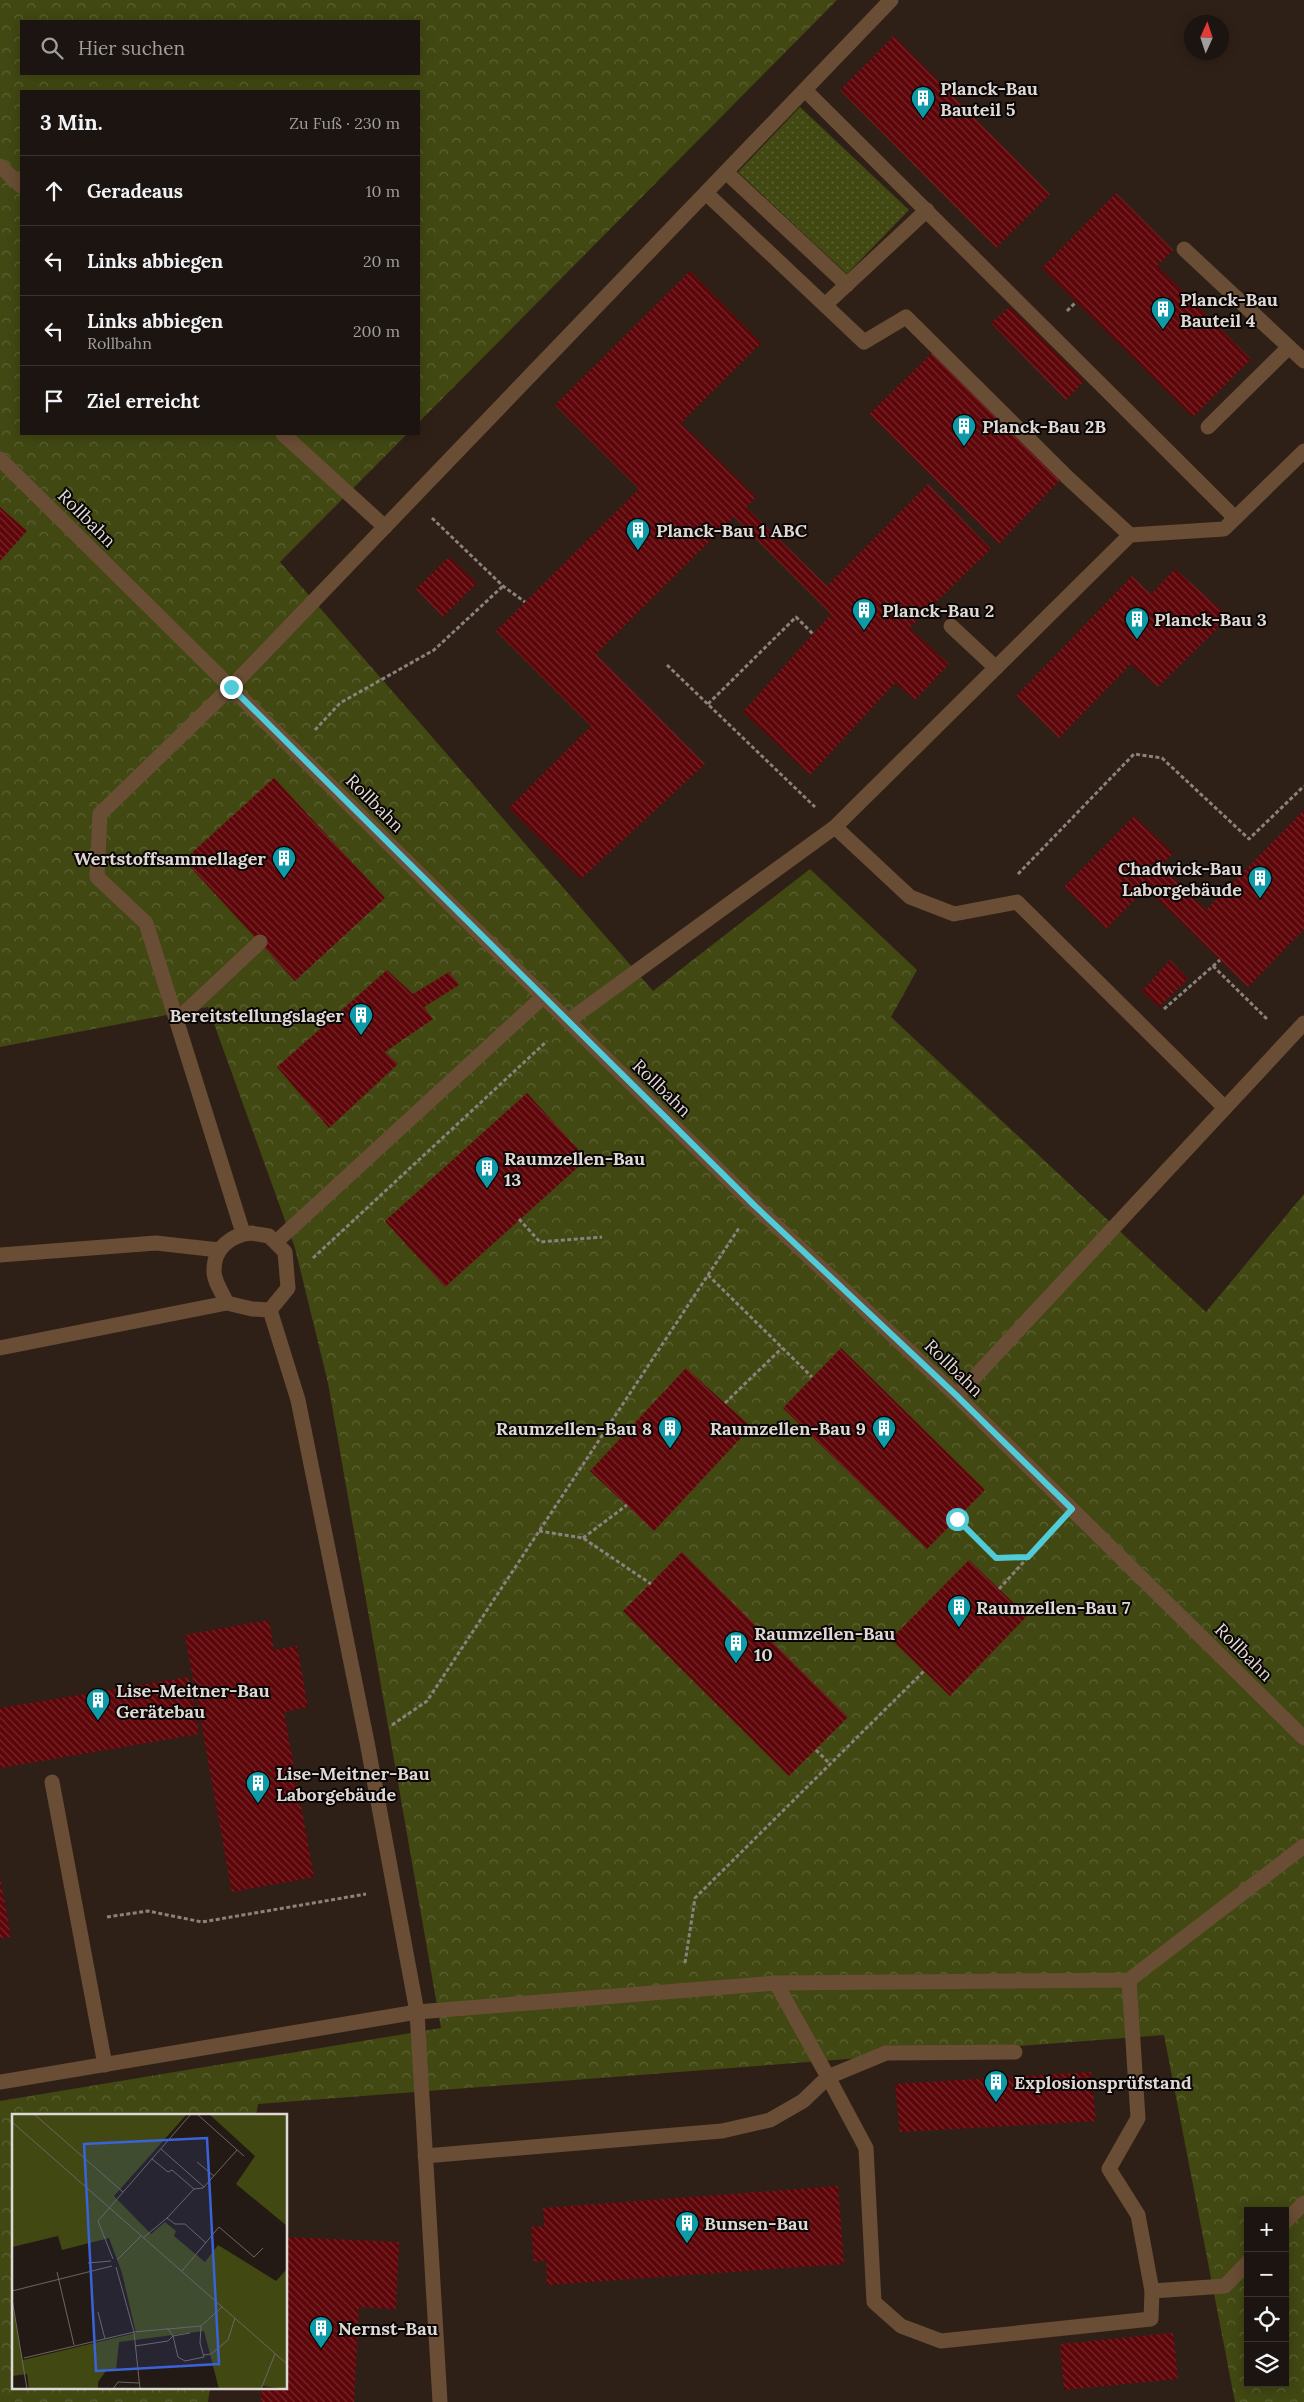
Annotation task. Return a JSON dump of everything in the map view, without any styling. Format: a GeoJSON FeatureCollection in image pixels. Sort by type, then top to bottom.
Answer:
{"type":"FeatureCollection","features":[{"type":"Feature","properties":{"kind":"lane"},"geometry":{"type":"LineString","coordinates":[[243,1233],[146,923],[97,878],[100,814],[231,687],[892,0]]}},
{"type":"Feature","properties":{"kind":"lane"},"geometry":{"type":"LineString","coordinates":[[805,90],[1235,518]]}},
{"type":"Feature","properties":{"kind":"lane"},"geometry":{"type":"LineString","coordinates":[[0,166],[20,185]]}},
{"type":"Feature","properties":{"kind":"lane"},"geometry":{"type":"LineString","coordinates":[[726,172],[847,285]]}},
{"type":"Feature","properties":{"kind":"lane"},"geometry":{"type":"LineString","coordinates":[[706,193],[826,304],[864,342],[906,317],[1067,477],[1130,535]]}},
{"type":"Feature","properties":{"kind":"lane"},"geometry":{"type":"LineString","coordinates":[[826,304],[927,210]]}},
{"type":"Feature","properties":{"kind":"lane"},"geometry":{"type":"LineString","coordinates":[[1184,249],[1304,361]]}},
{"type":"Feature","properties":{"kind":"lane"},"geometry":{"type":"LineString","coordinates":[[1208,427],[1289,347]]}},
{"type":"Feature","properties":{"kind":"lane"},"geometry":{"type":"LineString","coordinates":[[284,435],[385,527]]}},
{"type":"Feature","properties":{"kind":"lane"},"geometry":{"type":"LineString","coordinates":[[568,1022],[835,827],[1130,535],[1224,529],[1304,451]]}},
{"type":"Feature","properties":{"kind":"lane","name":"Rollbahn"},"geometry":{"type":"LineString","coordinates":[[0,459],[754,1205],[957,1396],[1304,1738]]}},
{"type":"Feature","properties":{"kind":"lane"},"geometry":{"type":"LineString","coordinates":[[951,626],[996,668]]}},
{"type":"Feature","properties":{"kind":"lane"},"geometry":{"type":"LineString","coordinates":[[835,827],[910,897],[954,914],[1017,902],[1145,1026],[1226,1108]]}},
{"type":"Feature","properties":{"kind":"lane"},"geometry":{"type":"LineString","coordinates":[[177,1020],[260,942]]}},
{"type":"Feature","properties":{"kind":"lane"},"geometry":{"type":"LineString","coordinates":[[276,1242],[543,997]]}},
{"type":"Feature","properties":{"kind":"lane"},"geometry":{"type":"LineString","coordinates":[[957,1396],[1304,1023]]}},
{"type":"Feature","properties":{"kind":"lane"},"geometry":{"type":"LineString","coordinates":[[227,1303],[213,1271],[219,1250],[234,1236],[251,1232],[269,1236],[285,1252],[288,1288],[270,1310]]}},
{"type":"Feature","properties":{"kind":"lane"},"geometry":{"type":"LineString","coordinates":[[0,1255],[156,1243],[219,1250]]}},
{"type":"Feature","properties":{"kind":"lane"},"geometry":{"type":"LineString","coordinates":[[0,1348],[227,1303],[252,1309],[270,1310]]}},
{"type":"Feature","properties":{"kind":"lane"},"geometry":{"type":"LineString","coordinates":[[270,1310],[298,1400],[367,1742],[417,2012],[440,2402]]}},
{"type":"Feature","properties":{"kind":"lane"},"geometry":{"type":"LineString","coordinates":[[52,1782],[105,2065]]}},
{"type":"Feature","properties":{"kind":"lane"},"geometry":{"type":"LineString","coordinates":[[0,2082],[417,2012],[776,1982],[1129,1980],[1304,1846]]}},
{"type":"Feature","properties":{"kind":"lane"},"geometry":{"type":"LineString","coordinates":[[776,1982],[866,2148],[874,2302],[901,2326],[940,2341],[1151,2319],[1152,2291],[1138,2216],[1109,2169],[1138,2118],[1129,1980]]}},
{"type":"Feature","properties":{"kind":"lane"},"geometry":{"type":"LineString","coordinates":[[425,2156],[722,2131],[770,2120],[803,2101],[828,2077],[886,2053],[1015,2052]]}},
{"type":"Feature","properties":{"kind":"lane"},"geometry":{"type":"LineString","coordinates":[[1289,2218],[1304,2203]]}},
{"type":"Feature","properties":{"kind":"lane"},"geometry":{"type":"LineString","coordinates":[[1152,2291],[1225,2286],[1244,2266]]}},
{"type":"Feature","properties":{"kind":"path"},"geometry":{"type":"LineString","coordinates":[[412,499],[503,586],[525,602]]}},
{"type":"Feature","properties":{"kind":"path"},"geometry":{"type":"LineString","coordinates":[[295,751],[340,703],[434,650],[503,586]]}},
{"type":"Feature","properties":{"kind":"path"},"geometry":{"type":"LineString","coordinates":[[708,704],[796,617],[813,634]]}},
{"type":"Feature","properties":{"kind":"path"},"geometry":{"type":"LineString","coordinates":[[667,665],[835,827]]}},
{"type":"Feature","properties":{"kind":"path"},"geometry":{"type":"LineString","coordinates":[[1017,902],[1018,872],[1134,754],[1162,758],[1249,839],[1304,786]]}},
{"type":"Feature","properties":{"kind":"path"},"geometry":{"type":"LineString","coordinates":[[1145,1026],[1220,960]]}},
{"type":"Feature","properties":{"kind":"path"},"geometry":{"type":"LineString","coordinates":[[1213,966],[1289,1040]]}},
{"type":"Feature","properties":{"kind":"path"},"geometry":{"type":"LineString","coordinates":[[288,1281],[568,1022]]}},
{"type":"Feature","properties":{"kind":"path"},"geometry":{"type":"LineString","coordinates":[[367,1742],[427,1701],[754,1205]]}},
{"type":"Feature","properties":{"kind":"path"},"geometry":{"type":"LineString","coordinates":[[519,1219],[540,1242],[602,1237]]}},
{"type":"Feature","properties":{"kind":"path"},"geometry":{"type":"LineString","coordinates":[[708,1275],[812,1377]]}},
{"type":"Feature","properties":{"kind":"path"},"geometry":{"type":"LineString","coordinates":[[725,1403],[782,1348]]}},
{"type":"Feature","properties":{"kind":"path"},"geometry":{"type":"LineString","coordinates":[[583,1538],[627,1505]]}},
{"type":"Feature","properties":{"kind":"path"},"geometry":{"type":"LineString","coordinates":[[999,1590],[1072,1509]]}},
{"type":"Feature","properties":{"kind":"path"},"geometry":{"type":"LineString","coordinates":[[957,1519],[996,1558],[1028,1557]]}},
{"type":"Feature","properties":{"kind":"path"},"geometry":{"type":"LineString","coordinates":[[539,1531],[583,1538],[651,1584]]}},
{"type":"Feature","properties":{"kind":"path"},"geometry":{"type":"LineString","coordinates":[[680,1990],[695,1898],[924,1671]]}},
{"type":"Feature","properties":{"kind":"path"},"geometry":{"type":"LineString","coordinates":[[816,1750],[830,1764]]}},
{"type":"Feature","properties":{"kind":"path"},"geometry":{"type":"LineString","coordinates":[[78,1922],[148,1911],[202,1922],[394,1889]]}},
{"type":"Feature","properties":{"kind":"shaded area"},"geometry":{"type":"Polygon","coordinates":[[[0,0],[1304,0],[1304,2402],[0,2402],[0,0]]]}},
{"type":"Feature","properties":{"kind":"green space"},"geometry":{"type":"Polygon","coordinates":[[[0,0],[837,0],[420,421],[420,90],[20,90],[20,435],[406,435],[280,562],[653,991],[810,869],[917,970],[891,1017],[1206,1312],[1304,1194],[1304,2402],[1235,2402],[1164,2035],[258,2104],[256,2114],[12,2114],[12,2390],[210,2390],[208,2402],[0,2402],[0,2101],[441,2028],[328,1383],[295,1248],[208,1007],[0,1047],[0,0]]]}},
{"type":"Feature","properties":{"kind":"green space"},"geometry":{"type":"Polygon","coordinates":[[[800,107],[909,210],[847,274],[738,172],[800,107]]]}},
{"type":"Feature","properties":{"kind":"building","name":"Planck-Bau Bauteil 5"},"geometry":{"type":"Polygon","coordinates":[[[894,36],[1050,194],[996,248],[840,90],[894,36]]]}},
{"type":"Feature","properties":{"kind":"building","name":"Planck-Bau Bauteil 4"},"geometry":{"type":"Polygon","coordinates":[[[1116,193],[1173,250],[1157,266],[1251,359],[1193,417],[1042,268],[1116,193]]]}},
{"type":"Feature","properties":{"kind":"building","name":"Planck-Bau 1 ABC"},"geometry":{"type":"Polygon","coordinates":[[[690,271],[761,343],[681,423],[756,497],[746,507],[827,586],[928,484],[991,549],[909,628],[949,664],[915,700],[895,683],[810,775],[743,712],[831,614],[734,517],[596,654],[705,764],[581,879],[509,808],[591,726],[496,631],[639,489],[555,405],[690,271]]]}},
{"type":"Feature","properties":{"kind":"building"},"geometry":{"type":"Polygon","coordinates":[[[1010,307],[1084,381],[1066,400],[991,323],[1010,307]]]}},
{"type":"Feature","properties":{"kind":"building","name":"Planck-Bau 2B"},"geometry":{"type":"Polygon","coordinates":[[[932,353],[1060,480],[999,544],[869,414],[932,353]]]}},
{"type":"Feature","properties":{"kind":"building"},"geometry":{"type":"Polygon","coordinates":[[[0,507],[27,531],[0,561],[0,507]]]}},
{"type":"Feature","properties":{"kind":"building"},"geometry":{"type":"Polygon","coordinates":[[[449,557],[477,583],[443,617],[416,589],[449,557]]]}},
{"type":"Feature","properties":{"kind":"building","name":"Planck-Bau 3"},"geometry":{"type":"Polygon","coordinates":[[[1175,569],[1229,617],[1158,687],[1131,664],[1059,738],[1016,696],[1132,576],[1151,594],[1175,569]]]}},
{"type":"Feature","properties":{"kind":"building","name":"Wertstoffsammellager"},"geometry":{"type":"Polygon","coordinates":[[[274,778],[385,898],[295,981],[184,860],[274,778]]]}},
{"type":"Feature","properties":{"kind":"building","name":"Chadwick-Bau Laborgebäude"},"geometry":{"type":"Polygon","coordinates":[[[1304,810],[1304,929],[1248,987],[1146,888],[1106,929],[1064,887],[1134,816],[1173,853],[1161,866],[1206,910],[1304,810]]]}},
{"type":"Feature","properties":{"kind":"building"},"geometry":{"type":"Polygon","coordinates":[[[1170,960],[1188,979],[1159,1007],[1142,991],[1170,960]]]}},
{"type":"Feature","properties":{"kind":"building","name":"Bereitstellungslager"},"geometry":{"type":"Polygon","coordinates":[[[387,970],[413,994],[449,972],[459,985],[424,1007],[433,1019],[385,1052],[398,1064],[329,1128],[277,1067],[387,970]]]}},
{"type":"Feature","properties":{"kind":"building","name":"Raumzellen-Bau 13"},"geometry":{"type":"Polygon","coordinates":[[[527,1093],[587,1159],[445,1287],[385,1221],[527,1093]]]}},
{"type":"Feature","properties":{"kind":"building","name":"Raumzellen-Bau 9"},"geometry":{"type":"Polygon","coordinates":[[[841,1348],[985,1490],[927,1549],[783,1408],[841,1348]]]}},
{"type":"Feature","properties":{"kind":"building","name":"Raumzellen-Bau 8"},"geometry":{"type":"Polygon","coordinates":[[[686,1368],[751,1427],[654,1531],[590,1471],[686,1368]]]}},
{"type":"Feature","properties":{"kind":"building","name":"Raumzellen-Bau 10"},"geometry":{"type":"Polygon","coordinates":[[[682,1552],[848,1717],[789,1776],[623,1611],[682,1552]]]}},
{"type":"Feature","properties":{"kind":"building","name":"Raumzellen-Bau 7"},"geometry":{"type":"Polygon","coordinates":[[[969,1560],[1027,1616],[950,1696],[891,1639],[969,1560]]]}},
{"type":"Feature","properties":{"kind":"building","name":"Lise-Meitner-Bau Laborgebäude"},"geometry":{"type":"Polygon","coordinates":[[[269,1620],[274,1650],[297,1646],[308,1707],[284,1712],[314,1877],[232,1892],[185,1635],[269,1620]]]}},
{"type":"Feature","properties":{"kind":"building","name":"Lise-Meitner-Bau Gerätebau"},"geometry":{"type":"Polygon","coordinates":[[[189,1677],[199,1734],[0,1768],[0,1708],[189,1677]]]}},
{"type":"Feature","properties":{"kind":"building"},"geometry":{"type":"Polygon","coordinates":[[[0,1878],[11,1937],[0,1938],[0,1878]]]}},
{"type":"Feature","properties":{"kind":"building","name":"Explosionsprüfstand"},"geometry":{"type":"Polygon","coordinates":[[[1091,2072],[1096,2121],[900,2132],[895,2084],[1091,2072]]]}},
{"type":"Feature","properties":{"kind":"building","name":"Bunsen-Bau"},"geometry":{"type":"Polygon","coordinates":[[[838,2186],[844,2264],[547,2285],[546,2260],[534,2262],[531,2227],[544,2226],[543,2208],[838,2186]]]}},
{"type":"Feature","properties":{"kind":"building","name":"Nernst-Bau"},"geometry":{"type":"Polygon","coordinates":[[[288,2237],[399,2242],[396,2309],[359,2307],[354,2402],[261,2402],[262,2390],[288,2390],[288,2237]]]}},
{"type":"Feature","properties":{"kind":"building"},"geometry":{"type":"Polygon","coordinates":[[[1173,2333],[1178,2379],[1064,2390],[1060,2344],[1173,2333]]]}},
{"type":"Feature","properties":{"kind":"place","name":"Planck-Bau Bauteil 5"},"geometry":{"type":"Point","coordinates":[923,119]}},
{"type":"Feature","properties":{"kind":"place","name":"Planck-Bau Bauteil 4"},"geometry":{"type":"Point","coordinates":[1163,330]}},
{"type":"Feature","properties":{"kind":"place","name":"Planck-Bau 2B"},"geometry":{"type":"Point","coordinates":[964,447]}},
{"type":"Feature","properties":{"kind":"place","name":"Planck-Bau 1 ABC"},"geometry":{"type":"Point","coordinates":[638,551]}},
{"type":"Feature","properties":{"kind":"place","name":"Planck-Bau 2"},"geometry":{"type":"Point","coordinates":[864,631]}},
{"type":"Feature","properties":{"kind":"place","name":"Planck-Bau 3"},"geometry":{"type":"Point","coordinates":[1137,640]}},
{"type":"Feature","properties":{"kind":"place","name":"Wertstoffsammellager"},"geometry":{"type":"Point","coordinates":[284,879]}},
{"type":"Feature","properties":{"kind":"place","name":"Chadwick-Bau Laborgebäude"},"geometry":{"type":"Point","coordinates":[1260,899]}},
{"type":"Feature","properties":{"kind":"place","name":"Bereitstellungslager"},"geometry":{"type":"Point","coordinates":[361,1036]}},
{"type":"Feature","properties":{"kind":"place","name":"Raumzellen-Bau 13"},"geometry":{"type":"Point","coordinates":[487,1189]}},
{"type":"Feature","properties":{"kind":"place","name":"Raumzellen-Bau 8"},"geometry":{"type":"Point","coordinates":[670,1449]}},
{"type":"Feature","properties":{"kind":"place","name":"Raumzellen-Bau 9"},"geometry":{"type":"Point","coordinates":[884,1449]}},
{"type":"Feature","properties":{"kind":"place","name":"Raumzellen-Bau 7"},"geometry":{"type":"Point","coordinates":[959,1628]}},
{"type":"Feature","properties":{"kind":"place","name":"Raumzellen-Bau 10"},"geometry":{"type":"Point","coordinates":[736,1664]}},
{"type":"Feature","properties":{"kind":"place","name":"Lise-Meitner-Bau Gerätebau"},"geometry":{"type":"Point","coordinates":[98,1721]}},
{"type":"Feature","properties":{"kind":"place","name":"Lise-Meitner-Bau Laborgebäude"},"geometry":{"type":"Point","coordinates":[258,1804]}},
{"type":"Feature","properties":{"kind":"place","name":"Explosionsprüfstand"},"geometry":{"type":"Point","coordinates":[996,2103]}},
{"type":"Feature","properties":{"kind":"place","name":"Bunsen-Bau"},"geometry":{"type":"Point","coordinates":[687,2244]}},
{"type":"Feature","properties":{"kind":"place","name":"Nernst-Bau"},"geometry":{"type":"Point","coordinates":[321,2349]}},
{"type":"Feature","properties":{"kind":"route"},"geometry":{"type":"LineString","coordinates":[[231,687],[754,1205],[957,1396],[1072,1509],[1028,1557],[996,1558],[957,1519]]}}]}
